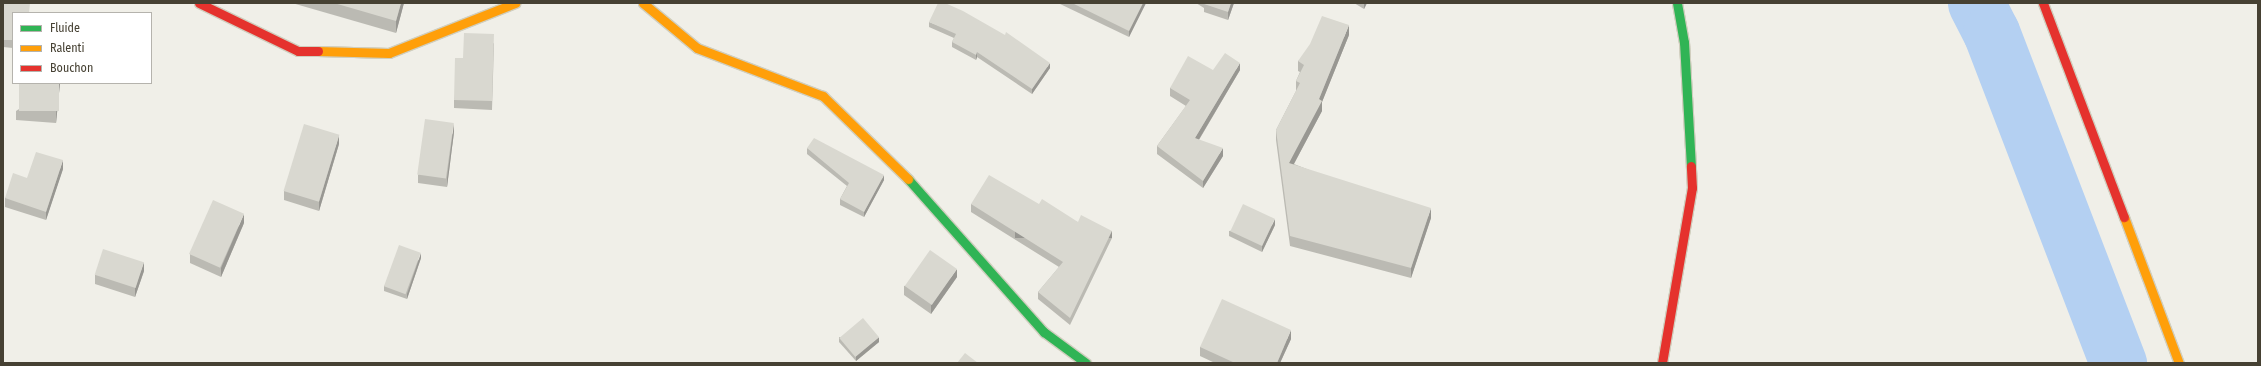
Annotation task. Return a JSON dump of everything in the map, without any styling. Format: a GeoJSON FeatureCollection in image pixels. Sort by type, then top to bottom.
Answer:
{"type":"FeatureCollection","features":[{"type":"Feature","properties":{"kind":"street"},"geometry":{"type":"LineString","coordinates":[[199,3],[298,51],[389,52],[516,3]]}},
{"type":"Feature","properties":{"kind":"street"},"geometry":{"type":"LineString","coordinates":[[643,3],[697,48],[823,96],[917,188],[1044,332],[1086,363]]}},
{"type":"Feature","properties":{"kind":"street"},"geometry":{"type":"LineString","coordinates":[[1662,363],[1692,188],[1684,42],[1677,3]]}},
{"type":"Feature","properties":{"kind":"street"},"geometry":{"type":"LineString","coordinates":[[2043,3],[2179,363]]}},
{"type":"Feature","properties":{"kind":"building"},"geometry":{"type":"Polygon","coordinates":[[[3,3],[30,3],[29,12],[12,12],[12,40],[3,40],[3,3]]]}},
{"type":"Feature","properties":{"kind":"building"},"geometry":{"type":"Polygon","coordinates":[[[334,3],[401,3],[396,21],[334,3]]]}},
{"type":"Feature","properties":{"kind":"building"},"geometry":{"type":"Polygon","coordinates":[[[938,3],[945,3],[963,11],[1005,35],[1006,32],[1050,63],[1032,89],[977,52],[976,55],[952,42],[956,34],[929,22],[938,3]]]}},
{"type":"Feature","properties":{"kind":"building"},"geometry":{"type":"Polygon","coordinates":[[[1072,3],[1143,3],[1129,31],[1072,3]]]}},
{"type":"Feature","properties":{"kind":"building"},"geometry":{"type":"Polygon","coordinates":[[[1204,3],[1231,3],[1228,12],[1204,3]]]}},
{"type":"Feature","properties":{"kind":"building"},"geometry":{"type":"Polygon","coordinates":[[[1322,16],[1349,25],[1319,99],[1322,101],[1289,163],[1431,208],[1411,268],[1290,236],[1276,130],[1300,83],[1296,81],[1304,65],[1298,61],[1310,44],[1322,16]]]}},
{"type":"Feature","properties":{"kind":"building"},"geometry":{"type":"Polygon","coordinates":[[[464,33],[494,34],[492,101],[454,100],[455,58],[463,58],[464,33]]]}},
{"type":"Feature","properties":{"kind":"building"},"geometry":{"type":"Polygon","coordinates":[[[1225,53],[1240,63],[1195,138],[1223,148],[1203,181],[1157,146],[1190,100],[1170,88],[1188,56],[1213,70],[1225,53]]]}},
{"type":"Feature","properties":{"kind":"building"},"geometry":{"type":"Polygon","coordinates":[[[19,84],[59,84],[59,111],[19,111],[19,84]]]}},
{"type":"Feature","properties":{"kind":"building"},"geometry":{"type":"Polygon","coordinates":[[[425,119],[454,123],[446,178],[417,174],[425,119]]]}},
{"type":"Feature","properties":{"kind":"building"},"geometry":{"type":"Polygon","coordinates":[[[304,124],[339,135],[319,202],[284,191],[304,124]]]}},
{"type":"Feature","properties":{"kind":"building"},"geometry":{"type":"Polygon","coordinates":[[[814,138],[884,175],[864,212],[840,199],[849,183],[807,148],[814,138]]]}},
{"type":"Feature","properties":{"kind":"building"},"geometry":{"type":"Polygon","coordinates":[[[36,152],[63,160],[46,212],[5,198],[13,173],[27,178],[36,152]]]}},
{"type":"Feature","properties":{"kind":"building"},"geometry":{"type":"Polygon","coordinates":[[[989,175],[1039,204],[1042,199],[1078,222],[1081,215],[1112,231],[1070,318],[1038,292],[1063,262],[971,204],[989,175]]]}},
{"type":"Feature","properties":{"kind":"building"},"geometry":{"type":"Polygon","coordinates":[[[213,200],[244,214],[220,268],[189,254],[213,200]]]}},
{"type":"Feature","properties":{"kind":"building"},"geometry":{"type":"Polygon","coordinates":[[[1243,204],[1275,219],[1262,246],[1230,231],[1243,204]]]}},
{"type":"Feature","properties":{"kind":"building"},"geometry":{"type":"Polygon","coordinates":[[[399,245],[421,253],[406,294],[384,286],[399,245]]]}},
{"type":"Feature","properties":{"kind":"building"},"geometry":{"type":"Polygon","coordinates":[[[103,249],[144,262],[136,288],[95,275],[103,249]]]}},
{"type":"Feature","properties":{"kind":"building"},"geometry":{"type":"Polygon","coordinates":[[[930,250],[957,269],[932,305],[905,286],[930,250]]]}},
{"type":"Feature","properties":{"kind":"building"},"geometry":{"type":"Polygon","coordinates":[[[1222,299],[1291,330],[1277,363],[1235,363],[1200,347],[1222,299]]]}},
{"type":"Feature","properties":{"kind":"building"},"geometry":{"type":"Polygon","coordinates":[[[863,318],[879,337],[855,357],[839,338],[863,318]]]}},
{"type":"Feature","properties":{"kind":"building"},"geometry":{"type":"Polygon","coordinates":[[[965,353],[978,363],[957,363],[965,353]]]}},
{"type":"Feature","properties":{"kind":"waterway"},"geometry":{"type":"LineString","coordinates":[[1976,3],[1991,32],[2118,363]]}},
{"type":"Feature","properties":{"kind":"traffic: fast"},"geometry":{"type":"LineString","coordinates":[[1677,3],[1684,42],[1691,166]]}},
{"type":"Feature","properties":{"kind":"traffic: fast"},"geometry":{"type":"LineString","coordinates":[[908,179],[1044,332],[1086,363]]}},
{"type":"Feature","properties":{"kind":"traffic: slow"},"geometry":{"type":"LineString","coordinates":[[318,51],[389,53],[515,3]]}},
{"type":"Feature","properties":{"kind":"traffic: slow"},"geometry":{"type":"LineString","coordinates":[[643,3],[697,48],[823,96],[908,179]]}},
{"type":"Feature","properties":{"kind":"traffic: slow"},"geometry":{"type":"LineString","coordinates":[[2124,217],[2179,363]]}},
{"type":"Feature","properties":{"kind":"traffic: jam"},"geometry":{"type":"LineString","coordinates":[[199,3],[298,51],[318,51]]}},
{"type":"Feature","properties":{"kind":"traffic: jam"},"geometry":{"type":"LineString","coordinates":[[2043,3],[2124,217]]}},
{"type":"Feature","properties":{"kind":"traffic: jam"},"geometry":{"type":"LineString","coordinates":[[1662,363],[1692,188],[1691,166]]}}]}
